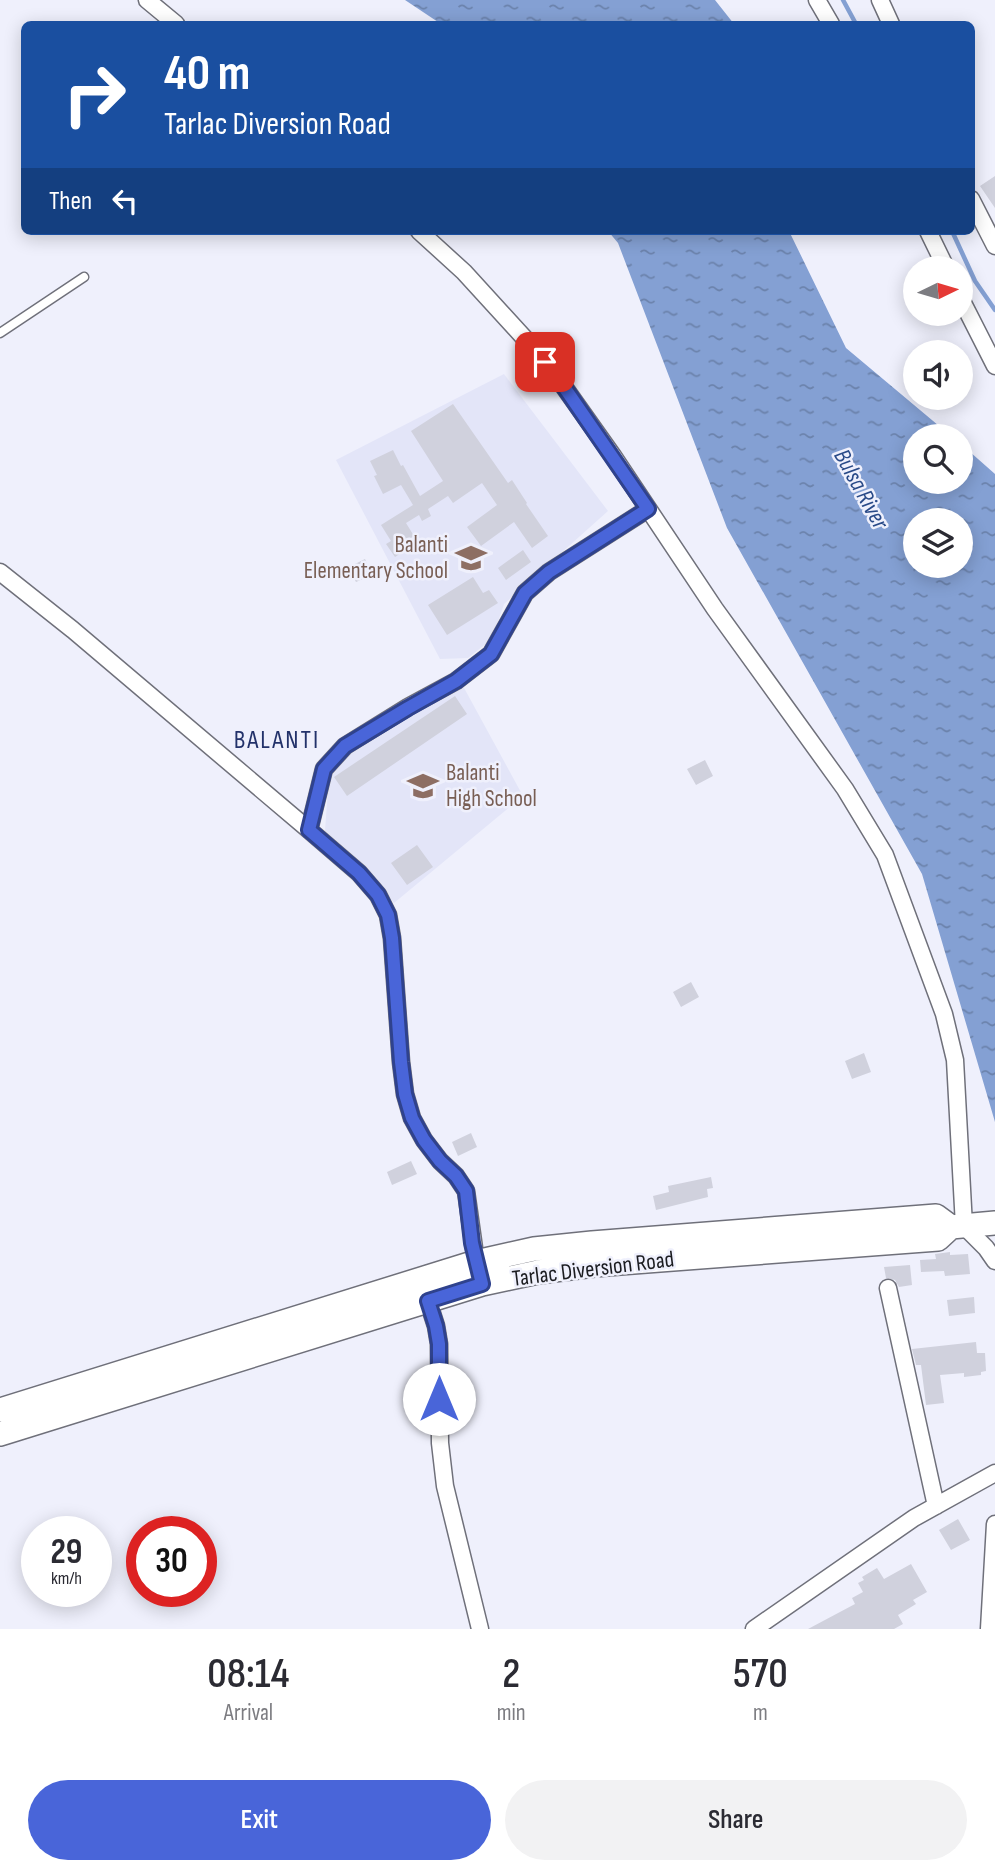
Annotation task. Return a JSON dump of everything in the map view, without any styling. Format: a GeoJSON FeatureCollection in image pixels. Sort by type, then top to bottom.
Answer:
{"type":"FeatureCollection","features":[{"type":"Feature","properties":{"kind":"main road","name":"Tarlac Diversion Road"},"geometry":{"type":"LineString","coordinates":[[0,1434],[479,1273],[537,1272],[594,1265],[938,1239],[972,1225]]}},
{"type":"Feature","properties":{"kind":"main road","name":"Tarlac Diversion Road"},"geometry":{"type":"LineString","coordinates":[[0,1410],[425,1290]]}},
{"type":"Feature","properties":{"kind":"street"},"geometry":{"type":"LineString","coordinates":[[147,0],[172,21]]}},
{"type":"Feature","properties":{"kind":"street"},"geometry":{"type":"LineString","coordinates":[[817,0],[829,21]]}},
{"type":"Feature","properties":{"kind":"street"},"geometry":{"type":"LineString","coordinates":[[880,0],[890,21]]}},
{"type":"Feature","properties":{"kind":"street"},"geometry":{"type":"LineString","coordinates":[[975,207],[995,246]]}},
{"type":"Feature","properties":{"kind":"street"},"geometry":{"type":"LineString","coordinates":[[423,235],[464,272],[562,384],[715,609],[845,789],[885,855],[944,1014],[955,1060],[972,1225],[995,1261]]}},
{"type":"Feature","properties":{"kind":"street"},"geometry":{"type":"LineString","coordinates":[[930,235],[940,256]]}},
{"type":"Feature","properties":{"kind":"street"},"geometry":{"type":"LineString","coordinates":[[973,323],[995,366]]}},
{"type":"Feature","properties":{"kind":"street"},"geometry":{"type":"LineString","coordinates":[[309,830],[324,769],[345,746],[456,681],[491,654],[525,593],[549,572],[648,509]]}},
{"type":"Feature","properties":{"kind":"street"},"geometry":{"type":"LineString","coordinates":[[0,572],[73,630],[309,830],[359,873],[378,895],[388,915],[392,938],[405,1094],[412,1118],[424,1140],[466,1191],[479,1273]]}},
{"type":"Feature","properties":{"kind":"street"},"geometry":{"type":"LineString","coordinates":[[888,1288],[936,1506]]}},
{"type":"Feature","properties":{"kind":"street"},"geometry":{"type":"LineString","coordinates":[[425,1290],[439,1344],[440,1443],[445,1486],[480,1629]]}},
{"type":"Feature","properties":{"kind":"street"},"geometry":{"type":"LineString","coordinates":[[754,1629],[914,1518],[995,1473]]}},
{"type":"Feature","properties":{"kind":"street"},"geometry":{"type":"LineString","coordinates":[[989,1629],[995,1524]]}},
{"type":"Feature","properties":{"kind":"lane"},"geometry":{"type":"LineString","coordinates":[[0,333],[84,276]]}},
{"type":"Feature","properties":{"kind":"shaded area","name":"Balanti Elementary School"},"geometry":{"type":"Polygon","coordinates":[[[504,374],[608,511],[504,604],[492,639],[468,658],[440,659],[336,460],[504,374]]]}},
{"type":"Feature","properties":{"kind":"shaded area","name":"Balanti High School"},"geometry":{"type":"Polygon","coordinates":[[[463,686],[523,796],[394,903],[325,831],[329,775],[346,756],[463,686]]]}},
{"type":"Feature","properties":{"kind":"water"},"geometry":{"type":"Polygon","coordinates":[[[405,0],[715,0],[732,21],[436,21],[405,0]]]}},
{"type":"Feature","properties":{"kind":"water","name":"Bulsa River"},"geometry":{"type":"Polygon","coordinates":[[[611,235],[791,235],[846,348],[903,396],[903,410],[920,410],[937,424],[903,424],[903,494],[973,494],[973,455],[995,474],[995,1122],[922,874],[727,528],[618,243],[611,235]]]}},
{"type":"Feature","properties":{"kind":"building"},"geometry":{"type":"Polygon","coordinates":[[[995,176],[995,208],[980,186],[995,176]]]}},
{"type":"Feature","properties":{"kind":"building"},"geometry":{"type":"Polygon","coordinates":[[[453,404],[508,483],[512,480],[548,536],[532,548],[514,522],[481,546],[467,527],[497,505],[482,483],[453,503],[448,496],[428,509],[431,516],[422,521],[419,515],[406,523],[414,536],[406,541],[410,547],[395,557],[386,544],[391,541],[381,525],[413,505],[401,485],[383,494],[370,461],[393,450],[420,496],[443,481],[411,431],[453,404]]]}},
{"type":"Feature","properties":{"kind":"building"},"geometry":{"type":"Polygon","coordinates":[[[523,550],[531,562],[506,580],[498,568],[523,550]]]}},
{"type":"Feature","properties":{"kind":"building"},"geometry":{"type":"Polygon","coordinates":[[[365,559],[372,575],[356,582],[349,567],[365,559]]]}},
{"type":"Feature","properties":{"kind":"building"},"geometry":{"type":"Polygon","coordinates":[[[473,577],[483,593],[489,590],[498,603],[447,635],[428,605],[473,577]]]}},
{"type":"Feature","properties":{"kind":"building"},"geometry":{"type":"Polygon","coordinates":[[[455,696],[467,714],[347,796],[334,777],[455,696]]]}},
{"type":"Feature","properties":{"kind":"building"},"geometry":{"type":"Polygon","coordinates":[[[705,760],[713,776],[696,785],[687,769],[705,760]]]}},
{"type":"Feature","properties":{"kind":"building"},"geometry":{"type":"Polygon","coordinates":[[[417,845],[433,867],[407,885],[391,863],[417,845]]]}},
{"type":"Feature","properties":{"kind":"building"},"geometry":{"type":"Polygon","coordinates":[[[691,982],[699,997],[681,1007],[673,992],[691,982]]]}},
{"type":"Feature","properties":{"kind":"building"},"geometry":{"type":"Polygon","coordinates":[[[864,1053],[871,1072],[852,1079],[845,1061],[864,1053]]]}},
{"type":"Feature","properties":{"kind":"building"},"geometry":{"type":"Polygon","coordinates":[[[471,1133],[477,1147],[458,1156],[452,1142],[471,1133]]]}},
{"type":"Feature","properties":{"kind":"building"},"geometry":{"type":"Polygon","coordinates":[[[411,1161],[417,1174],[392,1185],[387,1172],[411,1161]]]}},
{"type":"Feature","properties":{"kind":"building"},"geometry":{"type":"Polygon","coordinates":[[[711,1177],[713,1188],[707,1189],[708,1197],[656,1210],[653,1196],[669,1192],[668,1186],[711,1177]]]}},
{"type":"Feature","properties":{"kind":"building"},"geometry":{"type":"Polygon","coordinates":[[[950,1252],[950,1255],[968,1254],[970,1274],[945,1276],[944,1271],[921,1272],[920,1260],[936,1259],[935,1254],[950,1252]]]}},
{"type":"Feature","properties":{"kind":"building"},"geometry":{"type":"Polygon","coordinates":[[[910,1265],[912,1285],[899,1287],[895,1280],[886,1278],[884,1267],[910,1265]]]}},
{"type":"Feature","properties":{"kind":"building"},"geometry":{"type":"Polygon","coordinates":[[[974,1297],[975,1313],[949,1316],[947,1300],[974,1297]]]}},
{"type":"Feature","properties":{"kind":"building"},"geometry":{"type":"Polygon","coordinates":[[[976,1342],[977,1353],[985,1353],[986,1371],[981,1372],[981,1375],[964,1377],[964,1373],[940,1375],[944,1403],[926,1405],[921,1365],[916,1365],[912,1349],[976,1342]]]}},
{"type":"Feature","properties":{"kind":"building"},"geometry":{"type":"Polygon","coordinates":[[[958,1519],[970,1540],[951,1550],[939,1530],[958,1519]]]}},
{"type":"Feature","properties":{"kind":"building"},"geometry":{"type":"Polygon","coordinates":[[[911,1564],[927,1592],[913,1600],[916,1604],[898,1615],[903,1624],[894,1629],[808,1629],[855,1604],[852,1598],[863,1592],[858,1583],[864,1580],[862,1577],[877,1568],[884,1579],[911,1564]]]}},
{"type":"Feature","properties":{"kind":"waterway"},"geometry":{"type":"LineString","coordinates":[[843,0],[854,21]]}},
{"type":"Feature","properties":{"kind":"waterway"},"geometry":{"type":"LineString","coordinates":[[954,235],[975,281],[995,310]]}},
{"type":"Feature","properties":{"kind":"place","name":"Balanti Elementary School"},"geometry":{"type":"Point","coordinates":[471,558]}},
{"type":"Feature","properties":{"kind":"place","name":"Balanti High School"},"geometry":{"type":"Point","coordinates":[423,786]}},
{"type":"Feature","properties":{"kind":"district","name":"BALANTI"},"geometry":{"type":"Point","coordinates":[277,740]}},
{"type":"Feature","properties":{"kind":"route"},"geometry":{"type":"LineString","coordinates":[[439,1399],[439,1344],[428,1301],[482,1284],[472,1243],[466,1191],[424,1140],[412,1118],[405,1094],[388,915],[378,895],[359,873],[309,830],[324,769],[345,746],[456,681],[491,654],[525,593],[549,572],[648,509],[545,362]]}}]}
